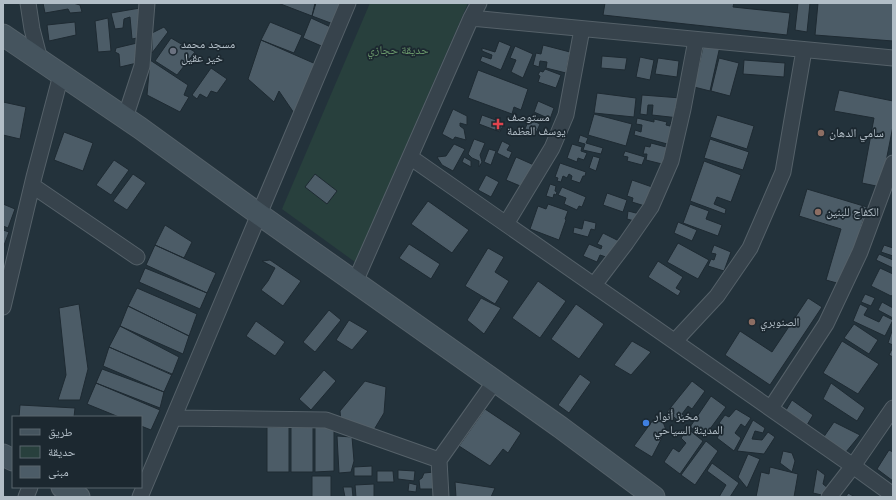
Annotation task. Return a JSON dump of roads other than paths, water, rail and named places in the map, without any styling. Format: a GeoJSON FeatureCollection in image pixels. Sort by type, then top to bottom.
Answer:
{"type":"FeatureCollection","features":[{"type":"Feature","properties":{"kind":"main road"},"geometry":{"type":"LineString","coordinates":[[3,35],[125,118],[560,427],[654,497]]}},
{"type":"Feature","properties":{"kind":"main road"},"geometry":{"type":"LineString","coordinates":[[3,455],[12,460]]}},
{"type":"Feature","properties":{"kind":"main road"},"geometry":{"type":"LineString","coordinates":[[64,488],[79,497]]}},
{"type":"Feature","properties":{"kind":"street"},"geometry":{"type":"LineString","coordinates":[[28,3],[32,29],[40,60]]}},
{"type":"Feature","properties":{"kind":"street"},"geometry":{"type":"LineString","coordinates":[[125,118],[142,66],[147,3]]}},
{"type":"Feature","properties":{"kind":"street"},"geometry":{"type":"LineString","coordinates":[[140,497],[348,3]]}},
{"type":"Feature","properties":{"kind":"street"},"geometry":{"type":"LineString","coordinates":[[355,282],[471,18],[479,3]]}},
{"type":"Feature","properties":{"kind":"street"},"geometry":{"type":"LineString","coordinates":[[471,18],[893,58]]}},
{"type":"Feature","properties":{"kind":"street"},"geometry":{"type":"LineString","coordinates":[[506,224],[552,148],[566,115],[582,29]]}},
{"type":"Feature","properties":{"kind":"street"},"geometry":{"type":"LineString","coordinates":[[594,285],[651,207],[671,161],[683,110],[696,40]]}},
{"type":"Feature","properties":{"kind":"street"},"geometry":{"type":"LineString","coordinates":[[674,341],[717,296],[750,248],[783,172],[804,50]]}},
{"type":"Feature","properties":{"kind":"street"},"geometry":{"type":"LineString","coordinates":[[3,307],[34,177],[61,74]]}},
{"type":"Feature","properties":{"kind":"street"},"geometry":{"type":"LineString","coordinates":[[410,157],[854,466],[893,495]]}},
{"type":"Feature","properties":{"kind":"street"},"geometry":{"type":"LineString","coordinates":[[771,408],[826,324],[860,252],[893,163]]}},
{"type":"Feature","properties":{"kind":"street"},"geometry":{"type":"LineString","coordinates":[[33,186],[137,257]]}},
{"type":"Feature","properties":{"kind":"street"},"geometry":{"type":"LineString","coordinates":[[441,497],[439,460],[495,381]]}},
{"type":"Feature","properties":{"kind":"street"},"geometry":{"type":"LineString","coordinates":[[829,497],[854,466],[893,408]]}},
{"type":"Feature","properties":{"kind":"street"},"geometry":{"type":"LineString","coordinates":[[174,418],[326,420],[439,460]]}},
{"type":"Feature","properties":{"kind":"place","name":"مسجد محمد خير عقيل"},"geometry":{"type":"Point","coordinates":[173,51]}},
{"type":"Feature","properties":{"kind":"place","name":"مستوصف يوسف العظمة"},"geometry":{"type":"Point","coordinates":[498,124]}},
{"type":"Feature","properties":{"kind":"place","name":"سامي الدهان"},"geometry":{"type":"Point","coordinates":[821,133]}},
{"type":"Feature","properties":{"kind":"place","name":"الكفاح للبنين"},"geometry":{"type":"Point","coordinates":[818,212]}},
{"type":"Feature","properties":{"kind":"place","name":"الصنوبري"},"geometry":{"type":"Point","coordinates":[752,322]}},
{"type":"Feature","properties":{"kind":"place","name":"مخبز أنوار المدينة السياحي"},"geometry":{"type":"Point","coordinates":[646,423]}},
{"type":"Feature","properties":{"kind":"park label","name":"حديقة حجازي"},"geometry":{"type":"Point","coordinates":[398,50]}}]}
